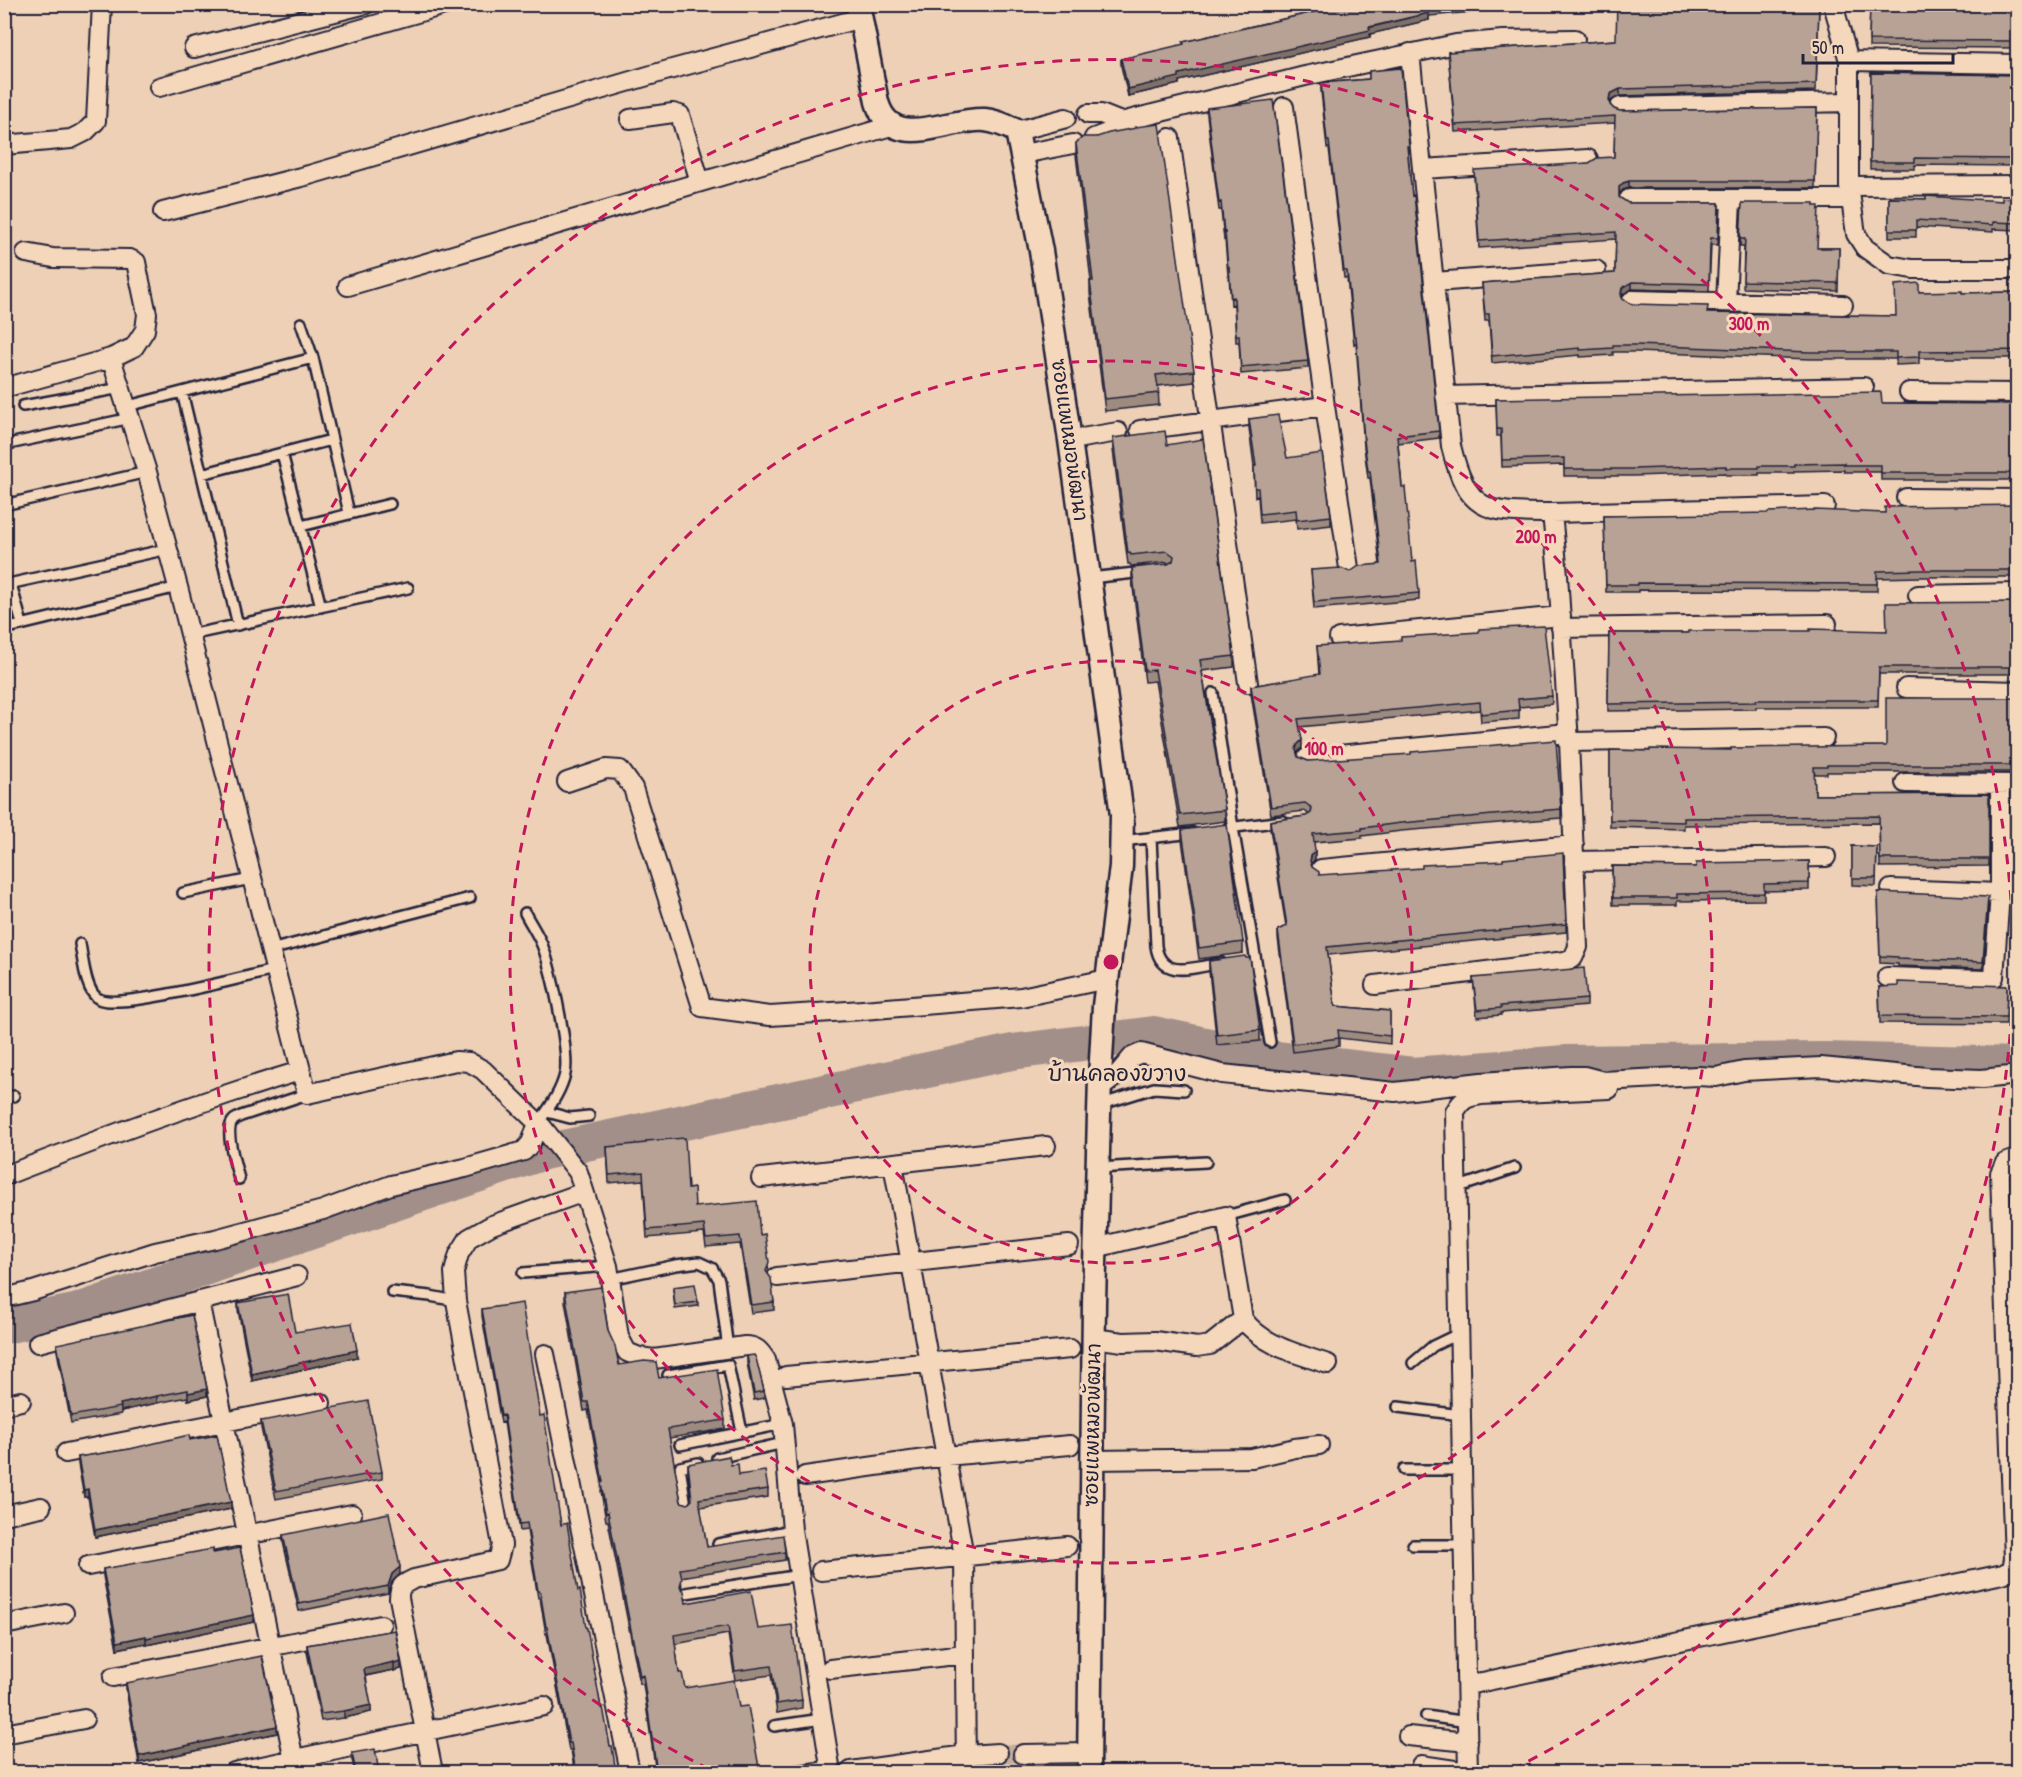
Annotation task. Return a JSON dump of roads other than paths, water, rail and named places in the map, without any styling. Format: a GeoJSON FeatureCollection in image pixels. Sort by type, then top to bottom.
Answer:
{"type":"FeatureCollection","features":[{"type":"Feature","properties":{"kind":"street"},"geometry":{"type":"LineString","coordinates":[[4,145],[71,139],[85,132],[96,121],[102,4]]}},
{"type":"Feature","properties":{"kind":"street"},"geometry":{"type":"LineString","coordinates":[[194,48],[366,4]]}},
{"type":"Feature","properties":{"kind":"street"},"geometry":{"type":"LineString","coordinates":[[159,87],[448,4]]}},
{"type":"Feature","properties":{"kind":"street"},"geometry":{"type":"LineString","coordinates":[[1833,4],[1849,61],[1850,192],[1856,234],[1865,248],[1889,264],[1912,269],[2018,269]]}},
{"type":"Feature","properties":{"kind":"street"},"geometry":{"type":"LineString","coordinates":[[163,212],[309,175],[665,71],[860,11],[877,102],[880,112],[891,126]]}},
{"type":"Feature","properties":{"kind":"street"},"geometry":{"type":"LineString","coordinates":[[1094,138],[1107,133],[1121,122],[1305,76],[1410,53],[1456,44],[1503,40],[1575,39]]}},
{"type":"Feature","properties":{"kind":"street"},"geometry":{"type":"LineString","coordinates":[[1410,53],[1451,446],[1457,471],[1476,501],[1491,510],[1552,513],[1825,506]]}},
{"type":"Feature","properties":{"kind":"street"},"geometry":{"type":"LineString","coordinates":[[1849,61],[2018,64]]}},
{"type":"Feature","properties":{"kind":"street"},"geometry":{"type":"LineString","coordinates":[[1620,107],[1849,102]]}},
{"type":"Feature","properties":{"kind":"street"},"geometry":{"type":"LineString","coordinates":[[1284,108],[1349,568]]}},
{"type":"Feature","properties":{"kind":"street"},"geometry":{"type":"LineString","coordinates":[[630,119],[664,114],[680,115],[685,125],[700,182]]}},
{"type":"Feature","properties":{"kind":"street"},"geometry":{"type":"LineString","coordinates":[[1088,114],[1101,114],[1121,122]]}},
{"type":"Feature","properties":{"kind":"street"},"geometry":{"type":"LineString","coordinates":[[348,286],[891,126],[904,130],[919,130],[985,120],[1017,131],[1066,118]]}},
{"type":"Feature","properties":{"kind":"street","name":"ซอยแพหมอพัฒนา"},"geometry":{"type":"LineString","coordinates":[[1017,131],[1041,251],[1070,440],[1120,803],[1121,866],[1104,1006],[1099,1090],[1093,1338],[1089,1763]]}},
{"type":"Feature","properties":{"kind":"street"},"geometry":{"type":"LineString","coordinates":[[1170,138],[1248,683]]}},
{"type":"Feature","properties":{"kind":"street"},"geometry":{"type":"LineString","coordinates":[[1023,154],[1072,144]]}},
{"type":"Feature","properties":{"kind":"street"},"geometry":{"type":"LineString","coordinates":[[1422,170],[1588,159]]}},
{"type":"Feature","properties":{"kind":"street"},"geometry":{"type":"LineString","coordinates":[[1629,199],[1731,201],[1850,192],[2018,186]]}},
{"type":"Feature","properties":{"kind":"street"},"geometry":{"type":"LineString","coordinates":[[1726,302],[1731,201]]}},
{"type":"Feature","properties":{"kind":"street"},"geometry":{"type":"LineString","coordinates":[[4,388],[111,358],[134,347],[145,330],[147,314],[136,262],[130,259],[53,258],[26,253]]}},
{"type":"Feature","properties":{"kind":"street"},"geometry":{"type":"LineString","coordinates":[[1434,282],[1596,270]]}},
{"type":"Feature","properties":{"kind":"street"},"geometry":{"type":"LineString","coordinates":[[1632,300],[1843,305]]}},
{"type":"Feature","properties":{"kind":"street"},"geometry":{"type":"LineString","coordinates":[[111,358],[147,472],[168,549],[307,1094],[456,1061],[469,1062],[483,1070],[542,1121],[578,1172],[609,1272],[619,1337],[627,1352],[639,1357],[654,1359],[754,1346],[761,1352],[766,1360],[783,1424],[792,1530],[830,1769]]}},
{"type":"Feature","properties":{"kind":"street"},"geometry":{"type":"LineString","coordinates":[[1445,396],[1864,387]]}},
{"type":"Feature","properties":{"kind":"street"},"geometry":{"type":"LineString","coordinates":[[1909,392],[2018,393]]}},
{"type":"Feature","properties":{"kind":"street"},"geometry":{"type":"LineString","coordinates":[[1140,430],[1325,406]]}},
{"type":"Feature","properties":{"kind":"street"},"geometry":{"type":"LineString","coordinates":[[1070,440],[1118,432]]}},
{"type":"Feature","properties":{"kind":"street"},"geometry":{"type":"LineString","coordinates":[[1906,498],[2018,499]]}},
{"type":"Feature","properties":{"kind":"street"},"geometry":{"type":"LineString","coordinates":[[1375,985],[1565,961],[1573,958],[1578,947],[1569,737],[1552,513]]}},
{"type":"Feature","properties":{"kind":"street"},"geometry":{"type":"LineString","coordinates":[[1918,594],[2018,593]]}},
{"type":"Feature","properties":{"kind":"street"},"geometry":{"type":"LineString","coordinates":[[1339,638],[1561,622],[1827,624]]}},
{"type":"Feature","properties":{"kind":"street"},"geometry":{"type":"LineString","coordinates":[[1906,688],[2018,691]]}},
{"type":"Feature","properties":{"kind":"street"},"geometry":{"type":"LineString","coordinates":[[1307,758],[1569,737],[1824,738]]}},
{"type":"Feature","properties":{"kind":"street"},"geometry":{"type":"LineString","coordinates":[[567,782],[606,769],[620,770],[633,788],[702,1007],[770,1016],[863,1010],[1021,997],[1107,979]]}},
{"type":"Feature","properties":{"kind":"street"},"geometry":{"type":"LineString","coordinates":[[1887,976],[1986,980],[1994,977],[2009,784],[1905,783]]}},
{"type":"Feature","properties":{"kind":"street"},"geometry":{"type":"LineString","coordinates":[[1321,869],[1574,853],[1826,857]]}},
{"type":"Feature","properties":{"kind":"street"},"geometry":{"type":"LineString","coordinates":[[1891,889],[2000,893]]}},
{"type":"Feature","properties":{"kind":"street"},"geometry":{"type":"LineString","coordinates":[[1099,1090],[1116,1076],[1132,1057],[1141,1053],[1222,1074],[1395,1092],[1481,1082],[1571,1076],[1584,1076],[1603,1081],[1716,1077],[1744,1071],[1821,1067],[1927,1077],[1982,1079],[2018,1075]]}},
{"type":"Feature","properties":{"kind":"street"},"geometry":{"type":"LineString","coordinates":[[4,1176],[227,1093],[300,1071]]}},
{"type":"Feature","properties":{"kind":"street"},"geometry":{"type":"LineString","coordinates":[[1421,1765],[1468,1772],[1455,1112],[1460,1102],[1467,1097],[1522,1092],[1642,1088],[1651,1084],[1653,1078]]}},
{"type":"Feature","properties":{"kind":"street"},"geometry":{"type":"LineString","coordinates":[[4,1298],[44,1288],[155,1252],[215,1239],[323,1210],[392,1185],[508,1156],[528,1149],[542,1121]]}},
{"type":"Feature","properties":{"kind":"street"},"geometry":{"type":"LineString","coordinates":[[761,1178],[1047,1146]]}},
{"type":"Feature","properties":{"kind":"street"},"geometry":{"type":"LineString","coordinates":[[1468,1685],[1991,1577],[2012,1569],[2014,1559],[2000,1173],[2005,1163],[2018,1158]]}},
{"type":"Feature","properties":{"kind":"street"},"geometry":{"type":"LineString","coordinates":[[892,1164],[964,1557],[966,1764]]}},
{"type":"Feature","properties":{"kind":"street"},"geometry":{"type":"LineString","coordinates":[[434,1773],[399,1598],[399,1588],[414,1579],[498,1560],[502,1545],[456,1301],[454,1272],[459,1254],[469,1238],[492,1225],[584,1192]]}},
{"type":"Feature","properties":{"kind":"street"},"geometry":{"type":"LineString","coordinates":[[1095,1248],[1226,1216],[1243,1319],[1254,1333],[1276,1345],[1328,1364]]}},
{"type":"Feature","properties":{"kind":"street"},"geometry":{"type":"LineString","coordinates":[[777,1277],[1069,1245]]}},
{"type":"Feature","properties":{"kind":"street"},"geometry":{"type":"LineString","coordinates":[[38,1343],[297,1276]]}},
{"type":"Feature","properties":{"kind":"street"},"geometry":{"type":"LineString","coordinates":[[199,1301],[297,1766]]}},
{"type":"Feature","properties":{"kind":"street"},"geometry":{"type":"LineString","coordinates":[[1093,1338],[1123,1342],[1155,1341],[1197,1347],[1210,1346],[1243,1319]]}},
{"type":"Feature","properties":{"kind":"street"},"geometry":{"type":"LineString","coordinates":[[786,1376],[1070,1349]]}},
{"type":"Feature","properties":{"kind":"street"},"geometry":{"type":"LineString","coordinates":[[545,1354],[630,1773]]}},
{"type":"Feature","properties":{"kind":"street"},"geometry":{"type":"LineString","coordinates":[[66,1453],[321,1403]]}},
{"type":"Feature","properties":{"kind":"street"},"geometry":{"type":"LineString","coordinates":[[805,1476],[946,1456],[1070,1445]]}},
{"type":"Feature","properties":{"kind":"street"},"geometry":{"type":"LineString","coordinates":[[1092,1460],[1252,1458],[1319,1445]]}},
{"type":"Feature","properties":{"kind":"street"},"geometry":{"type":"LineString","coordinates":[[4,1515],[41,1507]]}},
{"type":"Feature","properties":{"kind":"street"},"geometry":{"type":"LineString","coordinates":[[88,1566],[352,1514]]}},
{"type":"Feature","properties":{"kind":"street"},"geometry":{"type":"LineString","coordinates":[[821,1571],[1067,1546]]}},
{"type":"Feature","properties":{"kind":"street"},"geometry":{"type":"LineString","coordinates":[[4,1625],[64,1613]]}},
{"type":"Feature","properties":{"kind":"street"},"geometry":{"type":"LineString","coordinates":[[113,1677],[381,1625]]}},
{"type":"Feature","properties":{"kind":"street"},"geometry":{"type":"LineString","coordinates":[[830,1669],[965,1654]]}},
{"type":"Feature","properties":{"kind":"street"},"geometry":{"type":"LineString","coordinates":[[234,1773],[297,1766],[425,1732],[544,1706]]}},
{"type":"Feature","properties":{"kind":"street"},"geometry":{"type":"LineString","coordinates":[[4,1734],[84,1719]]}},
{"type":"Feature","properties":{"kind":"street"},"geometry":{"type":"LineString","coordinates":[[1408,1736],[1468,1742]]}},
{"type":"Feature","properties":{"kind":"street"},"geometry":{"type":"LineString","coordinates":[[851,1771],[966,1764],[998,1754]]}},
{"type":"Feature","properties":{"kind":"street"},"geometry":{"type":"LineString","coordinates":[[1023,1754],[1089,1763]]}},
{"type":"Feature","properties":{"kind":"lane"},"geometry":{"type":"LineString","coordinates":[[301,323],[313,358],[349,513]]}},
{"type":"Feature","properties":{"kind":"lane"},"geometry":{"type":"LineString","coordinates":[[4,445],[129,412],[182,392],[313,358]]}},
{"type":"Feature","properties":{"kind":"lane"},"geometry":{"type":"LineString","coordinates":[[23,406],[121,388]]}},
{"type":"Feature","properties":{"kind":"lane"},"geometry":{"type":"LineString","coordinates":[[182,392],[238,625]]}},
{"type":"Feature","properties":{"kind":"lane"},"geometry":{"type":"LineString","coordinates":[[202,474],[331,440]]}},
{"type":"Feature","properties":{"kind":"lane"},"geometry":{"type":"LineString","coordinates":[[282,453],[321,607]]}},
{"type":"Feature","properties":{"kind":"lane"},"geometry":{"type":"LineString","coordinates":[[4,505],[147,472]]}},
{"type":"Feature","properties":{"kind":"lane"},"geometry":{"type":"LineString","coordinates":[[301,526],[390,504]]}},
{"type":"Feature","properties":{"kind":"lane"},"geometry":{"type":"LineString","coordinates":[[22,624],[8,585],[168,549]]}},
{"type":"Feature","properties":{"kind":"lane"},"geometry":{"type":"LineString","coordinates":[[1090,578],[1156,571]]}},
{"type":"Feature","properties":{"kind":"lane"},"geometry":{"type":"LineString","coordinates":[[4,629],[178,587]]}},
{"type":"Feature","properties":{"kind":"lane"},"geometry":{"type":"LineString","coordinates":[[190,635],[408,588]]}},
{"type":"Feature","properties":{"kind":"lane"},"geometry":{"type":"LineString","coordinates":[[1212,693],[1270,1042]]}},
{"type":"Feature","properties":{"kind":"lane"},"geometry":{"type":"LineString","coordinates":[[1221,829],[1295,819]]}},
{"type":"Feature","properties":{"kind":"lane"},"geometry":{"type":"LineString","coordinates":[[1121,841],[1198,832]]}},
{"type":"Feature","properties":{"kind":"lane"},"geometry":{"type":"LineString","coordinates":[[1151,838],[1158,959],[1166,966],[1176,969],[1233,961]]}},
{"type":"Feature","properties":{"kind":"lane"},"geometry":{"type":"LineString","coordinates":[[183,893],[251,879]]}},
{"type":"Feature","properties":{"kind":"lane"},"geometry":{"type":"LineString","coordinates":[[270,950],[470,898]]}},
{"type":"Feature","properties":{"kind":"lane"},"geometry":{"type":"LineString","coordinates":[[525,913],[544,948],[553,980],[566,1056],[565,1074],[558,1093],[542,1121]]}},
{"type":"Feature","properties":{"kind":"lane"},"geometry":{"type":"LineString","coordinates":[[80,944],[87,983],[92,993],[99,999],[112,1002],[145,999],[274,970]]}},
{"type":"Feature","properties":{"kind":"lane"},"geometry":{"type":"LineString","coordinates":[[1245,959],[1256,958]]}},
{"type":"Feature","properties":{"kind":"lane"},"geometry":{"type":"LineString","coordinates":[[1099,1090],[1154,1088],[1184,1090]]}},
{"type":"Feature","properties":{"kind":"lane"},"geometry":{"type":"LineString","coordinates":[[239,1179],[229,1136],[232,1121],[307,1094]]}},
{"type":"Feature","properties":{"kind":"lane"},"geometry":{"type":"LineString","coordinates":[[542,1121],[589,1116]]}},
{"type":"Feature","properties":{"kind":"lane"},"geometry":{"type":"LineString","coordinates":[[1097,1168],[1206,1162]]}},
{"type":"Feature","properties":{"kind":"lane"},"geometry":{"type":"LineString","coordinates":[[1456,1188],[1515,1168]]}},
{"type":"Feature","properties":{"kind":"lane"},"geometry":{"type":"LineString","coordinates":[[1226,1216],[1286,1200]]}},
{"type":"Feature","properties":{"kind":"lane"},"geometry":{"type":"LineString","coordinates":[[523,1273],[609,1272],[699,1262],[712,1268],[719,1280],[728,1349]]}},
{"type":"Feature","properties":{"kind":"lane"},"geometry":{"type":"LineString","coordinates":[[392,1292],[456,1301]]}},
{"type":"Feature","properties":{"kind":"lane"},"geometry":{"type":"LineString","coordinates":[[1413,1364],[1433,1346],[1460,1333]]}},
{"type":"Feature","properties":{"kind":"lane"},"geometry":{"type":"LineString","coordinates":[[668,1375],[728,1365],[742,1432]]}},
{"type":"Feature","properties":{"kind":"lane"},"geometry":{"type":"LineString","coordinates":[[1398,1407],[1461,1415]]}},
{"type":"Feature","properties":{"kind":"lane"},"geometry":{"type":"LineString","coordinates":[[680,1445],[783,1424]]}},
{"type":"Feature","properties":{"kind":"lane"},"geometry":{"type":"LineString","coordinates":[[686,1506],[680,1467],[784,1443]]}},
{"type":"Feature","properties":{"kind":"lane"},"geometry":{"type":"LineString","coordinates":[[1404,1470],[1462,1470]]}},
{"type":"Feature","properties":{"kind":"lane"},"geometry":{"type":"LineString","coordinates":[[718,1544],[792,1530]]}},
{"type":"Feature","properties":{"kind":"lane"},"geometry":{"type":"LineString","coordinates":[[1413,1545],[1463,1545]]}},
{"type":"Feature","properties":{"kind":"lane"},"geometry":{"type":"LineString","coordinates":[[687,1593],[800,1575]]}},
{"type":"Feature","properties":{"kind":"lane"},"geometry":{"type":"LineString","coordinates":[[1426,1716],[1468,1722]]}},
{"type":"Feature","properties":{"kind":"lane"},"geometry":{"type":"LineString","coordinates":[[774,1726],[822,1719]]}},
{"type":"Feature","properties":{"kind":"lane"},"geometry":{"type":"LineString","coordinates":[[790,1773],[830,1769]]}},
{"type":"Feature","properties":{"kind":"waterway"},"geometry":{"type":"LineString","coordinates":[[4,1326],[75,1312],[544,1152],[1012,1052],[1154,1034],[1267,1058],[1413,1075],[1565,1063],[1824,1060],[2018,1065]]}},
{"type":"Feature","properties":{"kind":"tunnel"},"geometry":{"type":"LineString","coordinates":[[998,1753],[1023,1754]]}},
{"type":"Feature","properties":{"kind":"district","name":"บ้านคลองขวาง"},"geometry":{"type":"Point","coordinates":[1117,1073]}}]}
